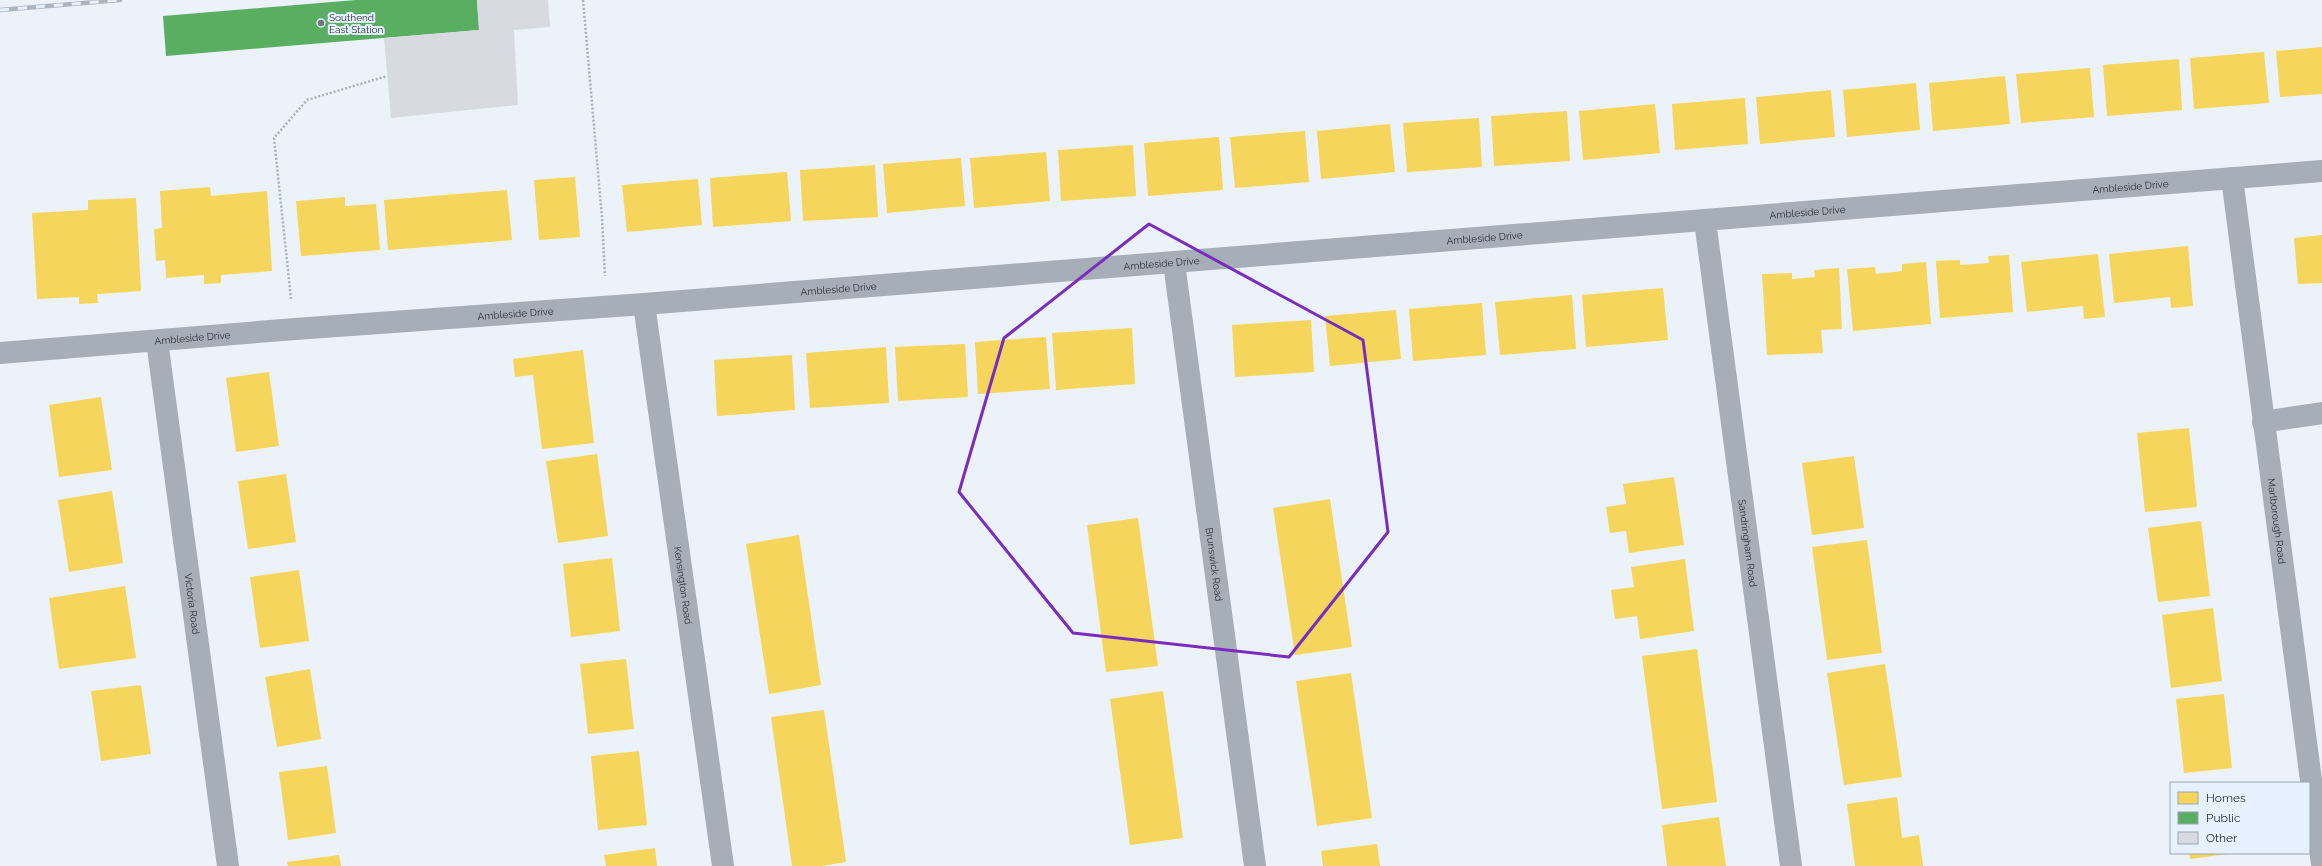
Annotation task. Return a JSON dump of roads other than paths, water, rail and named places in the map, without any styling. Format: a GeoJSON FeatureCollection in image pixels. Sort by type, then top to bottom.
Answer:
{"type":"FeatureCollection","features":[{"type":"Feature","properties":{"kind":"street","name":"Ambleside Drive"},"geometry":{"type":"LineString","coordinates":[[0,353],[295,329],[644,304],[1174,263],[2322,171]]}},
{"type":"Feature","properties":{"kind":"street","name":"Marlborough Road"},"geometry":{"type":"LineString","coordinates":[[2232,178],[2322,864]]}},
{"type":"Feature","properties":{"kind":"street","name":"Sandringham Road"},"geometry":{"type":"LineString","coordinates":[[1705,221],[1791,866]]}},
{"type":"Feature","properties":{"kind":"street","name":"Brunswick Road"},"geometry":{"type":"LineString","coordinates":[[1174,263],[1255,866]]}},
{"type":"Feature","properties":{"kind":"street","name":"Kensington Road"},"geometry":{"type":"LineString","coordinates":[[644,304],[723,866]]}},
{"type":"Feature","properties":{"kind":"street","name":"Victoria Road"},"geometry":{"type":"LineString","coordinates":[[157,341],[228,866]]}},
{"type":"Feature","properties":{"kind":"street"},"geometry":{"type":"LineString","coordinates":[[2263,422],[2322,413]]}},
{"type":"Feature","properties":{"kind":"railway"},"geometry":{"type":"LineString","coordinates":[[0,10],[120,0]]}},
{"type":"Feature","properties":{"kind":"place","name":"Southend East Station"},"geometry":{"type":"Point","coordinates":[321,23]}}]}
